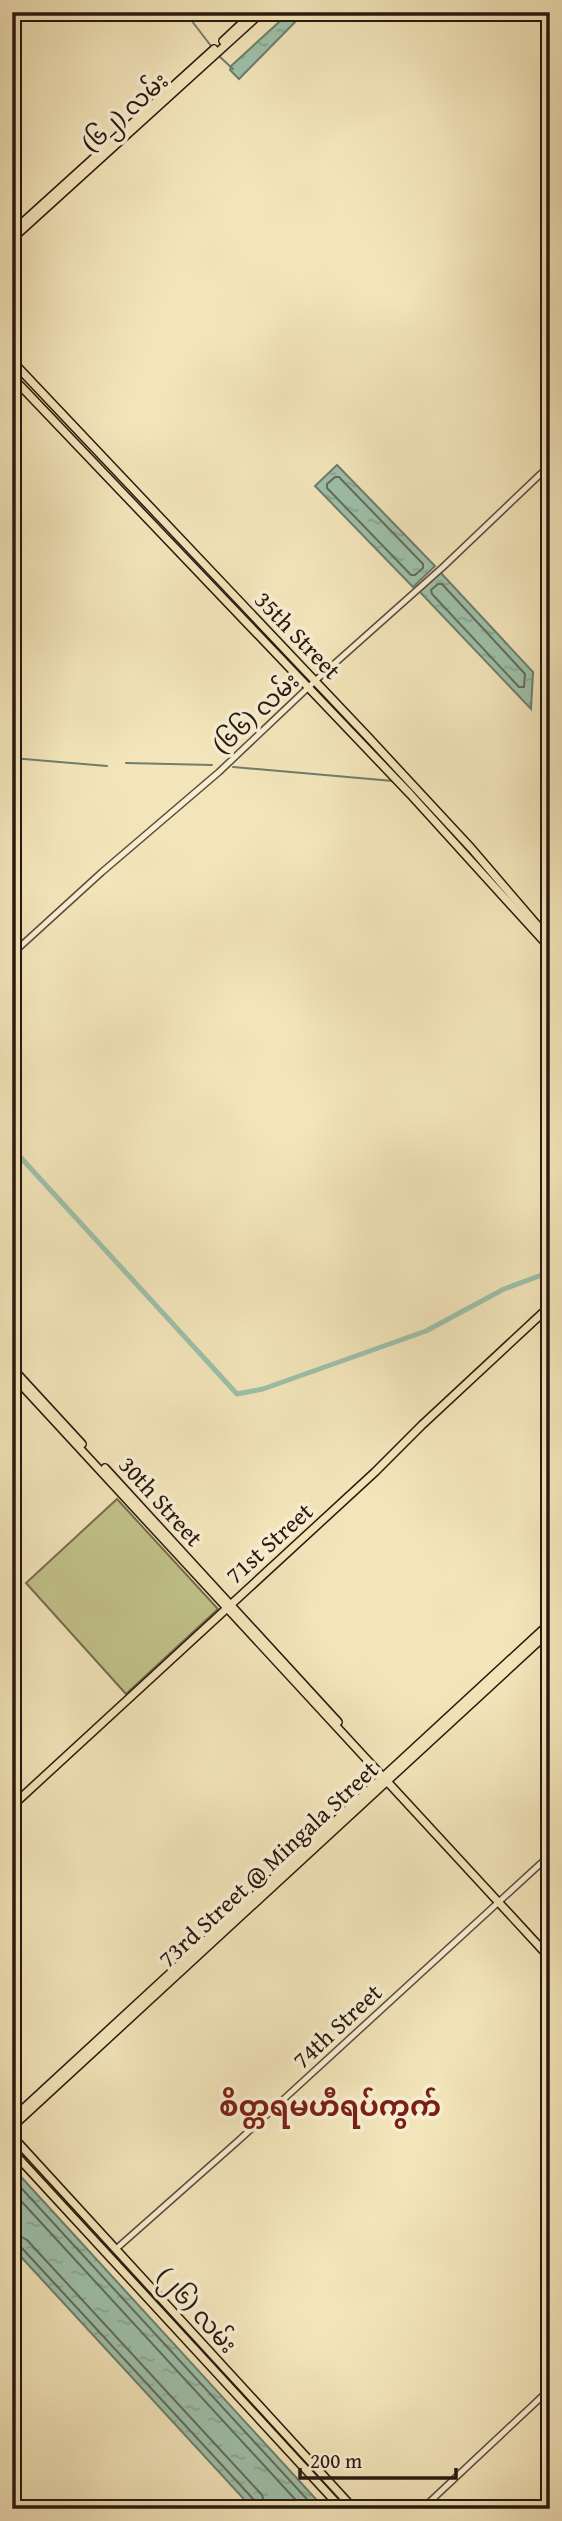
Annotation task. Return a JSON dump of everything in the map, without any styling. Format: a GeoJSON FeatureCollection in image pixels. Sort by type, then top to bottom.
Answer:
{"type":"FeatureCollection","features":[{"type":"Feature","properties":{"kind":"main road","name":"(၆၂) လမ်း"},"geometry":{"type":"LineString","coordinates":[[12,239],[215,52],[254,12]]}},
{"type":"Feature","properties":{"kind":"main road","name":"(၆၂) လမ်း"},"geometry":{"type":"LineString","coordinates":[[12,232],[262,12]]}},
{"type":"Feature","properties":{"kind":"main road","name":"35th Street"},"geometry":{"type":"LineString","coordinates":[[12,361],[366,741],[549,944]]}},
{"type":"Feature","properties":{"kind":"main road","name":"35th Street"},"geometry":{"type":"LineString","coordinates":[[12,377],[312,684]]}},
{"type":"Feature","properties":{"kind":"main road","name":"71st Street"},"geometry":{"type":"LineString","coordinates":[[12,1806],[550,1306]]}},
{"type":"Feature","properties":{"kind":"main road","name":"30th Street"},"geometry":{"type":"LineString","coordinates":[[12,1368],[227,1606]]}},
{"type":"Feature","properties":{"kind":"main road","name":"30th Street"},"geometry":{"type":"LineString","coordinates":[[12,1375],[550,1958]]}},
{"type":"Feature","properties":{"kind":"main road","name":"73rd Street @ Mingala Street"},"geometry":{"type":"LineString","coordinates":[[12,2127],[387,1779],[550,1623]]}},
{"type":"Feature","properties":{"kind":"main road","name":"73rd Street @ Mingala Street"},"geometry":{"type":"LineString","coordinates":[[12,2119],[550,1631]]}},
{"type":"Feature","properties":{"kind":"main road","name":"(၂၆) လမ်း"},"geometry":{"type":"LineString","coordinates":[[12,2136],[354,2509]]}},
{"type":"Feature","properties":{"kind":"main road","name":"(၂၆) လမ်း"},"geometry":{"type":"LineString","coordinates":[[12,2151],[342,2509]]}},
{"type":"Feature","properties":{"kind":"street","name":"(၆၆) လမ်း"},"geometry":{"type":"LineString","coordinates":[[12,954],[102,872],[219,772],[550,465]]}},
{"type":"Feature","properties":{"kind":"street","name":"74th Street"},"geometry":{"type":"LineString","coordinates":[[116,2249],[550,1856]]}},
{"type":"Feature","properties":{"kind":"street"},"geometry":{"type":"LineString","coordinates":[[422,2509],[550,2389]]}},
{"type":"Feature","properties":{"kind":"shaded area"},"geometry":{"type":"Polygon","coordinates":[[[117,1499],[218,1609],[126,1694],[26,1583],[117,1499]]]}},
{"type":"Feature","properties":{"kind":"water"},"geometry":{"type":"Polygon","coordinates":[[[290,12],[305,12],[239,79],[230,70],[231,66],[290,12]]]}},
{"type":"Feature","properties":{"kind":"water"},"geometry":{"type":"Polygon","coordinates":[[[337,465],[435,566],[413,587],[315,486],[337,465]]]}},
{"type":"Feature","properties":{"kind":"water"},"geometry":{"type":"Polygon","coordinates":[[[440,572],[533,672],[531,709],[419,591],[440,572]]]}},
{"type":"Feature","properties":{"kind":"water"},"geometry":{"type":"Polygon","coordinates":[[[12,2167],[325,2509],[253,2509],[12,2247],[12,2167]]]}},
{"type":"Feature","properties":{"kind":"waterway"},"geometry":{"type":"LineString","coordinates":[[185,12],[211,46]]}},
{"type":"Feature","properties":{"kind":"waterway"},"geometry":{"type":"LineString","coordinates":[[219,56],[233,69]]}},
{"type":"Feature","properties":{"kind":"waterway"},"geometry":{"type":"LineString","coordinates":[[12,758],[107,766]]}},
{"type":"Feature","properties":{"kind":"waterway"},"geometry":{"type":"LineString","coordinates":[[126,763],[212,765]]}},
{"type":"Feature","properties":{"kind":"waterway"},"geometry":{"type":"LineString","coordinates":[[233,767],[393,781]]}},
{"type":"Feature","properties":{"kind":"waterway"},"geometry":{"type":"LineString","coordinates":[[12,1148],[237,1394],[263,1389],[426,1331],[504,1289],[550,1272]]}},
{"type":"Feature","properties":{"kind":"district","name":"စိတ္တရမဟီရပ်ကွက်"},"geometry":{"type":"Point","coordinates":[330,2105]}}]}
